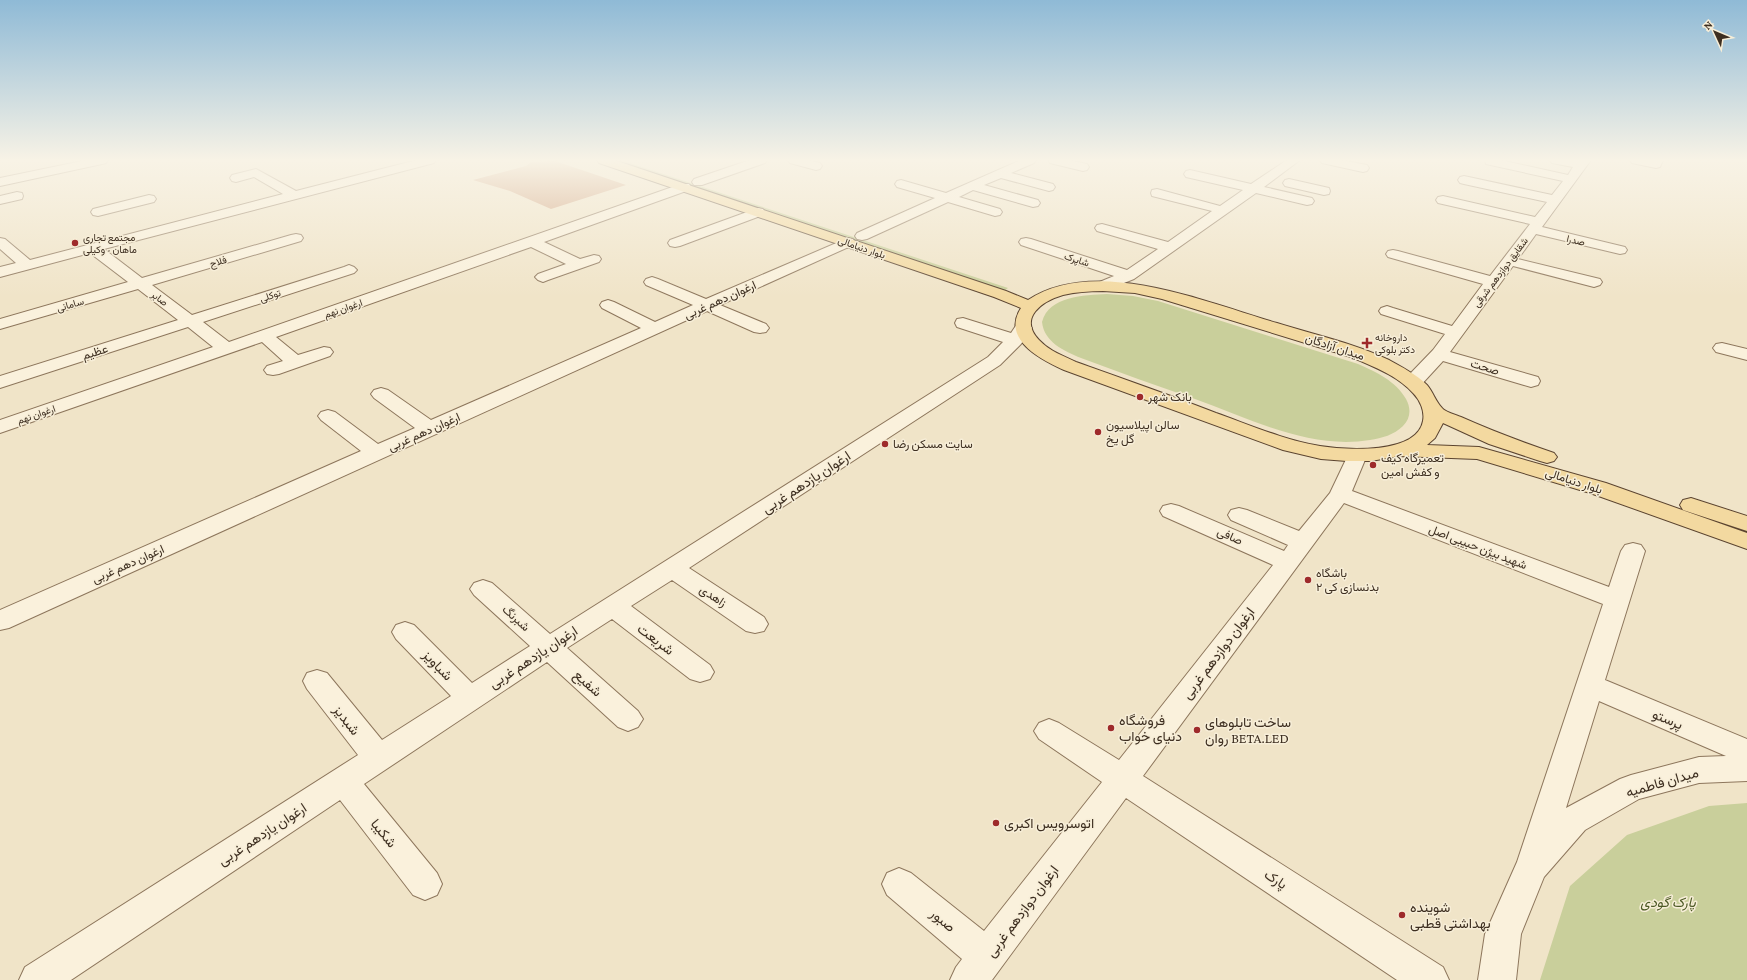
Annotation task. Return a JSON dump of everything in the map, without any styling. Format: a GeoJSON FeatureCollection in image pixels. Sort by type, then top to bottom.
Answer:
{"type":"FeatureCollection","features":[{"type":"Feature","properties":{"kind":"main road","name":"بلوار دنیامالی"},"geometry":{"type":"LineString","coordinates":[[743,206],[758,212],[855,239],[1023,310]]}},
{"type":"Feature","properties":{"kind":"main road","name":"بلوار دنیامالی"},"geometry":{"type":"LineString","coordinates":[[755,206],[855,239],[1000,294],[1023,310]]}},
{"type":"Feature","properties":{"kind":"main road","name":"میدان آزادگان"},"geometry":{"type":"LineString","coordinates":[[1023,310],[1048,295],[1073,288],[1103,286],[1135,288],[1166,295],[1351,351],[1385,364],[1413,382],[1430,402],[1434,412]]}},
{"type":"Feature","properties":{"kind":"main road"},"geometry":{"type":"LineString","coordinates":[[1023,310],[1033,345],[1056,360],[1284,444],[1313,451],[1357,455],[1396,451],[1411,446],[1422,439],[1430,431],[1434,422],[1434,412]]}},
{"type":"Feature","properties":{"kind":"main road","name":"بلوار دنیامالی"},"geometry":{"type":"LineString","coordinates":[[1434,412],[1496,440],[1747,524]]}},
{"type":"Feature","properties":{"kind":"main road","name":"بلوار دنیامالی"},"geometry":{"type":"LineString","coordinates":[[1396,451],[1448,451],[1479,453],[1598,488],[1747,541]]}},
{"type":"Feature","properties":{"kind":"street"},"geometry":{"type":"LineString","coordinates":[[98,212],[122,206]]}},
{"type":"Feature","properties":{"kind":"street"},"geometry":{"type":"LineString","coordinates":[[126,206],[136,214]]}},
{"type":"Feature","properties":{"kind":"street"},"geometry":{"type":"LineString","coordinates":[[0,272],[256,206]]}},
{"type":"Feature","properties":{"kind":"street","name":"ارغوان نهم"},"geometry":{"type":"LineString","coordinates":[[0,427],[634,206]]}},
{"type":"Feature","properties":{"kind":"street","name":"ارغوان دهم غربی"},"geometry":{"type":"LineString","coordinates":[[0,622],[930,206]]}},
{"type":"Feature","properties":{"kind":"street"},"geometry":{"type":"LineString","coordinates":[[974,206],[995,212]]}},
{"type":"Feature","properties":{"kind":"street"},"geometry":{"type":"LineString","coordinates":[[1206,206],[1222,210]]}},
{"type":"Feature","properties":{"kind":"street"},"geometry":{"type":"LineString","coordinates":[[1103,286],[1129,276],[1229,206]]}},
{"type":"Feature","properties":{"kind":"street"},"geometry":{"type":"LineString","coordinates":[[1506,206],[1548,209]]}},
{"type":"Feature","properties":{"kind":"street"},"geometry":{"type":"LineString","coordinates":[[1539,206],[1548,209]]}},
{"type":"Feature","properties":{"kind":"street"},"geometry":{"type":"LineString","coordinates":[[1543,206],[1548,209]]}},
{"type":"Feature","properties":{"kind":"street","name":"شقایق دوازدهم شرقی"},"geometry":{"type":"LineString","coordinates":[[1413,382],[1439,354],[1550,206]]}},
{"type":"Feature","properties":{"kind":"street","name":"صدرا"},"geometry":{"type":"LineString","coordinates":[[1548,209],[1620,250]]}},
{"type":"Feature","properties":{"kind":"street"},"geometry":{"type":"LineString","coordinates":[[675,243],[758,212]]}},
{"type":"Feature","properties":{"kind":"street"},"geometry":{"type":"LineString","coordinates":[[148,222],[159,231]]}},
{"type":"Feature","properties":{"kind":"street"},"geometry":{"type":"LineString","coordinates":[[1102,228],[1170,247]]}},
{"type":"Feature","properties":{"kind":"street","name":"فلاح"},"geometry":{"type":"LineString","coordinates":[[140,283],[296,238]]}},
{"type":"Feature","properties":{"kind":"street"},"geometry":{"type":"LineString","coordinates":[[0,242],[27,265]]}},
{"type":"Feature","properties":{"kind":"street"},"geometry":{"type":"LineString","coordinates":[[532,242],[578,264]]}},
{"type":"Feature","properties":{"kind":"street","name":"شاپرک"},"geometry":{"type":"LineString","coordinates":[[1026,242],[1129,276]]}},
{"type":"Feature","properties":{"kind":"street","name":"صابر"},"geometry":{"type":"LineString","coordinates":[[94,248],[226,348]]}},
{"type":"Feature","properties":{"kind":"street"},"geometry":{"type":"LineString","coordinates":[[1393,254],[1493,282]]}},
{"type":"Feature","properties":{"kind":"street"},"geometry":{"type":"LineString","coordinates":[[543,277],[594,259]]}},
{"type":"Feature","properties":{"kind":"street"},"geometry":{"type":"LineString","coordinates":[[1509,261],[1594,282]]}},
{"type":"Feature","properties":{"kind":"street","name":"توکلی"},"geometry":{"type":"LineString","coordinates":[[190,321],[349,270]]}},
{"type":"Feature","properties":{"kind":"street"},"geometry":{"type":"LineString","coordinates":[[652,282],[760,328]]}},
{"type":"Feature","properties":{"kind":"street","name":"سامانی"},"geometry":{"type":"LineString","coordinates":[[0,324],[140,283]]}},
{"type":"Feature","properties":{"kind":"street"},"geometry":{"type":"LineString","coordinates":[[1412,299],[1407,305],[1459,327]]}},
{"type":"Feature","properties":{"kind":"street"},"geometry":{"type":"LineString","coordinates":[[608,305],[656,328]]}},
{"type":"Feature","properties":{"kind":"street"},"geometry":{"type":"LineString","coordinates":[[964,323],[1023,310]]}},
{"type":"Feature","properties":{"kind":"street","name":"ارغوان یازدهم غربی"},"geometry":{"type":"LineString","coordinates":[[38,980],[470,698],[994,361],[1023,310]]}},
{"type":"Feature","properties":{"kind":"street"},"geometry":{"type":"LineString","coordinates":[[1387,311],[1459,327]]}},
{"type":"Feature","properties":{"kind":"street","name":"عظیم"},"geometry":{"type":"LineString","coordinates":[[0,382],[190,321]]}},
{"type":"Feature","properties":{"kind":"street"},"geometry":{"type":"LineString","coordinates":[[264,335],[295,362]]}},
{"type":"Feature","properties":{"kind":"street"},"geometry":{"type":"LineString","coordinates":[[1722,348],[1747,355]]}},
{"type":"Feature","properties":{"kind":"street"},"geometry":{"type":"LineString","coordinates":[[273,370],[324,352]]}},
{"type":"Feature","properties":{"kind":"street","name":"صحت"},"geometry":{"type":"LineString","coordinates":[[1439,354],[1531,379]]}},
{"type":"Feature","properties":{"kind":"street"},"geometry":{"type":"LineString","coordinates":[[381,394],[430,429]]}},
{"type":"Feature","properties":{"kind":"street"},"geometry":{"type":"LineString","coordinates":[[328,416],[377,453]]}},
{"type":"Feature","properties":{"kind":"street","name":"ارغوان دوازدهم غربی"},"geometry":{"type":"LineString","coordinates":[[978,968],[1340,494],[1357,455]]}},
{"type":"Feature","properties":{"kind":"street","name":"شهید بیژن حبیبی اصل"},"geometry":{"type":"LineString","coordinates":[[1340,494],[1617,600]]}},
{"type":"Feature","properties":{"kind":"street","name":"صافی"},"geometry":{"type":"LineString","coordinates":[[1171,510],[1296,552]]}},
{"type":"Feature","properties":{"kind":"street"},"geometry":{"type":"LineString","coordinates":[[1239,515],[1296,552]]}},
{"type":"Feature","properties":{"kind":"street"},"geometry":{"type":"LineString","coordinates":[[1531,867],[1633,551]]}},
{"type":"Feature","properties":{"kind":"street","name":"زاهدی"},"geometry":{"type":"LineString","coordinates":[[671,568],[755,624]]}},
{"type":"Feature","properties":{"kind":"street","name":"شبرنگ"},"geometry":{"type":"LineString","coordinates":[[483,589],[549,647]]}},
{"type":"Feature","properties":{"kind":"street","name":"شریعت"},"geometry":{"type":"LineString","coordinates":[[613,606],[700,672]]}},
{"type":"Feature","properties":{"kind":"street","name":"شباویز"},"geometry":{"type":"LineString","coordinates":[[405,632],[470,698]]}},
{"type":"Feature","properties":{"kind":"street","name":"شفیع"},"geometry":{"type":"LineString","coordinates":[[549,647],[628,719]]}},
{"type":"Feature","properties":{"kind":"street","name":"شبدیز"},"geometry":{"type":"LineString","coordinates":[[317,681],[378,758]]}},
{"type":"Feature","properties":{"kind":"street","name":"پرستو"},"geometry":{"type":"LineString","coordinates":[[1590,685],[1747,752]]}},
{"type":"Feature","properties":{"kind":"street","name":"پارک"},"geometry":{"type":"LineString","coordinates":[[1049,732],[1122,778],[1430,980]]}},
{"type":"Feature","properties":{"kind":"street","name":"میدان فاطمیه"},"geometry":{"type":"LineString","coordinates":[[1497,980],[1503,934],[1531,867],[1574,820],[1630,788],[1699,770],[1747,768]]}},
{"type":"Feature","properties":{"kind":"street","name":"شکیبا"},"geometry":{"type":"LineString","coordinates":[[343,781],[425,884]]}},
{"type":"Feature","properties":{"kind":"street","name":"صبور"},"geometry":{"type":"LineString","coordinates":[[899,884],[978,968]]}},
{"type":"Feature","properties":{"kind":"green space"},"geometry":{"type":"Polygon","coordinates":[[[749,206],[759,206],[1008,288],[1004,291],[749,206]]]}},
{"type":"Feature","properties":{"kind":"green space"},"geometry":{"type":"Polygon","coordinates":[[[1107,294],[1133,296],[1158,301],[1358,364],[1372,370],[1397,387],[1406,399],[1409,406],[1408,420],[1403,426],[1392,434],[1370,440],[1348,442],[1325,441],[1303,437],[1281,431],[1081,358],[1056,345],[1047,335],[1042,322],[1046,313],[1052,307],[1060,302],[1078,296],[1107,294]]]}},
{"type":"Feature","properties":{"kind":"green space","name":"پارک گودی"},"geometry":{"type":"Polygon","coordinates":[[[1747,803],[1747,980],[1540,980],[1570,886],[1627,835],[1709,806],[1747,803]]]}},
{"type":"Feature","properties":{"kind":"building"},"geometry":{"type":"Polygon","coordinates":[[[544,206],[561,206],[551,209],[544,206]]]}},
{"type":"Feature","properties":{"kind":"place","name":"مجتمع تجاری ماهان - وکیلی"},"geometry":{"type":"Point","coordinates":[75,243]}},
{"type":"Feature","properties":{"kind":"place","name":"داروخانه دکتر بلوکی"},"geometry":{"type":"Point","coordinates":[1367,343]}},
{"type":"Feature","properties":{"kind":"place","name":"بانک شهر"},"geometry":{"type":"Point","coordinates":[1140,397]}},
{"type":"Feature","properties":{"kind":"place","name":"سالن اپیلاسیون گل یخ"},"geometry":{"type":"Point","coordinates":[1098,432]}},
{"type":"Feature","properties":{"kind":"place","name":"سایت مسکن رضا"},"geometry":{"type":"Point","coordinates":[885,444]}},
{"type":"Feature","properties":{"kind":"place","name":"تعمیرگاه کیف و کفش امین"},"geometry":{"type":"Point","coordinates":[1373,465]}},
{"type":"Feature","properties":{"kind":"place","name":"باشگاه بدنسازی کی ۲"},"geometry":{"type":"Point","coordinates":[1308,580]}},
{"type":"Feature","properties":{"kind":"place","name":"فروشگاه دنیای خواب"},"geometry":{"type":"Point","coordinates":[1111,728]}},
{"type":"Feature","properties":{"kind":"place","name":"ساخت تابلوهای روان BETA.LED"},"geometry":{"type":"Point","coordinates":[1197,730]}},
{"type":"Feature","properties":{"kind":"place","name":"اتوسرویس اکبری"},"geometry":{"type":"Point","coordinates":[996,823]}},
{"type":"Feature","properties":{"kind":"place","name":"شوینده بهداشتی قطبی"},"geometry":{"type":"Point","coordinates":[1402,915]}}]}
